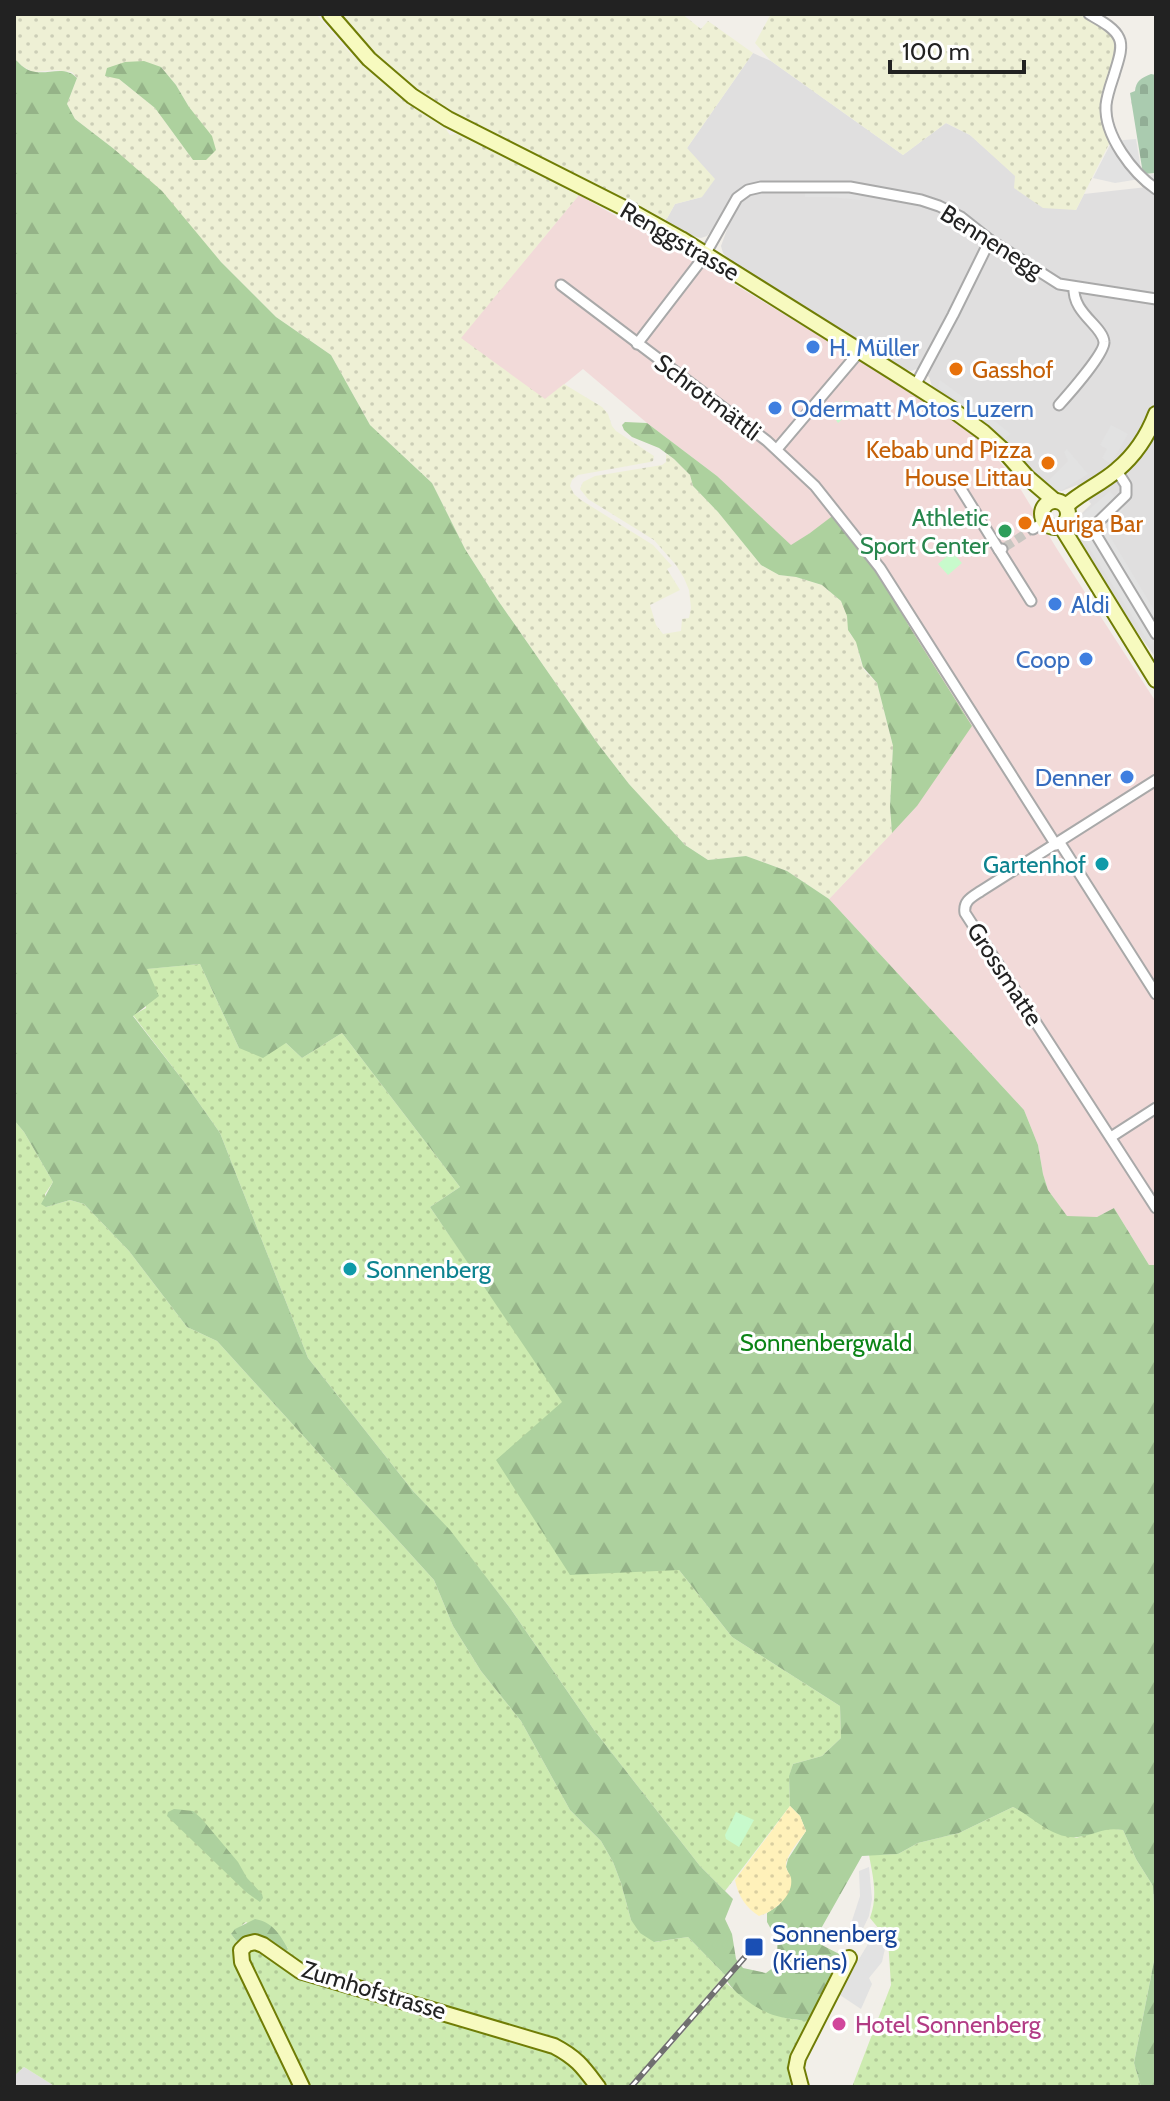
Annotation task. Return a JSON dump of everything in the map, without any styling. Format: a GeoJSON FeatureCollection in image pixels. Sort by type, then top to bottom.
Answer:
{"type":"FeatureCollection","features":[{"type":"Feature","properties":{"kind":"main road","name":"Renggstrasse"},"geometry":{"type":"LineString","coordinates":[[330,14],[369,59],[420,102],[638,215],[860,351],[983,432],[1027,477],[1061,504]]}},
{"type":"Feature","properties":{"kind":"main road"},"geometry":{"type":"LineString","coordinates":[[1061,504],[1068,510],[1068,519],[1061,526],[1051,527],[1040,521],[1046,504],[1061,504],[1117,471],[1133,455],[1151,428],[1156,414]]}},
{"type":"Feature","properties":{"kind":"main road","name":"Renggstrasse"},"geometry":{"type":"LineString","coordinates":[[1027,477],[1040,521]]}},
{"type":"Feature","properties":{"kind":"main road"},"geometry":{"type":"LineString","coordinates":[[1061,526],[1152,664],[1156,680]]}},
{"type":"Feature","properties":{"kind":"main road","name":"Zumhofstrasse"},"geometry":{"type":"LineString","coordinates":[[302,2087],[242,1962],[241,1950],[247,1944],[255,1942],[263,1945],[300,1971],[554,2046],[578,2062],[598,2087]]}},
{"type":"Feature","properties":{"kind":"main road"},"geometry":{"type":"LineString","coordinates":[[801,2087],[796,2068],[798,2058],[849,1958]]}},
{"type":"Feature","properties":{"kind":"street"},"geometry":{"type":"LineString","coordinates":[[1089,14],[1112,29],[1120,42],[1106,104],[1119,149],[1142,179],[1156,189]]}},
{"type":"Feature","properties":{"kind":"street","name":"Bennenegg"},"geometry":{"type":"LineString","coordinates":[[705,254],[737,198],[748,190],[768,187],[850,187],[921,200],[961,217],[990,240],[1059,284],[1156,299]]}},
{"type":"Feature","properties":{"kind":"street"},"geometry":{"type":"LineString","coordinates":[[915,386],[990,240]]}},
{"type":"Feature","properties":{"kind":"street","name":"Schrotmättli"},"geometry":{"type":"LineString","coordinates":[[637,344],[705,254]]}},
{"type":"Feature","properties":{"kind":"street","name":"Schrotmättli"},"geometry":{"type":"LineString","coordinates":[[561,285],[777,449],[815,486],[880,568],[1058,844]]}},
{"type":"Feature","properties":{"kind":"street"},"geometry":{"type":"LineString","coordinates":[[1059,405],[1089,369],[1104,343],[1077,303],[1074,287]]}},
{"type":"Feature","properties":{"kind":"street","name":"Schrotmättli"},"geometry":{"type":"LineString","coordinates":[[777,449],[860,351]]}},
{"type":"Feature","properties":{"kind":"street"},"geometry":{"type":"LineString","coordinates":[[1117,471],[1126,485],[1126,495],[1092,528],[1156,634]]}},
{"type":"Feature","properties":{"kind":"street"},"geometry":{"type":"LineString","coordinates":[[956,481],[1002,548],[1031,601]]}},
{"type":"Feature","properties":{"kind":"street","name":"Grossmatte"},"geometry":{"type":"LineString","coordinates":[[1156,780],[968,900],[964,906],[965,913],[1156,1208]]}},
{"type":"Feature","properties":{"kind":"street"},"geometry":{"type":"LineString","coordinates":[[1058,844],[1156,994]]}},
{"type":"Feature","properties":{"kind":"street"},"geometry":{"type":"LineString","coordinates":[[1111,1137],[1156,1108]]}},
{"type":"Feature","properties":{"kind":"shaded area"},"geometry":{"type":"Polygon","coordinates":[[[753,53],[771,61],[903,155],[946,123],[970,135],[1016,176],[1076,210],[1084,194],[1156,186],[1156,658],[1076,534],[1077,518],[1091,504],[1077,485],[1062,491],[1050,490],[995,431],[932,386],[929,377],[917,369],[903,369],[729,260],[721,246],[729,224],[720,219],[707,236],[701,238],[665,222],[675,204],[702,197],[687,148],[753,53]]]}},
{"type":"Feature","properties":{"kind":"shaded area"},"geometry":{"type":"Polygon","coordinates":[[[1136,139],[1142,175],[1156,174],[1156,185],[1146,178],[1115,183],[1093,178],[1112,141],[1136,139]]]}},
{"type":"Feature","properties":{"kind":"shaded area"},"geometry":{"type":"Polygon","coordinates":[[[805,191],[861,193],[860,200],[805,197],[805,191]]]}},
{"type":"Feature","properties":{"kind":"shaded area"},"geometry":{"type":"Polygon","coordinates":[[[579,195],[709,269],[952,416],[988,448],[1015,480],[1156,702],[1156,1265],[1149,1265],[1114,1208],[1097,1217],[1067,1217],[1048,1190],[1038,1145],[1024,1110],[829,899],[917,806],[909,626],[905,617],[810,533],[791,546],[717,476],[583,369],[545,400],[460,338],[579,195]]]}},
{"type":"Feature","properties":{"kind":"shaded area"},"geometry":{"type":"Polygon","coordinates":[[[940,380],[1011,434],[1005,438],[938,387],[940,380]]]}},
{"type":"Feature","properties":{"kind":"shaded area"},"geometry":{"type":"Polygon","coordinates":[[[1111,425],[1128,434],[1111,464],[1102,458],[1107,449],[1100,445],[1111,425]]]}},
{"type":"Feature","properties":{"kind":"shaded area"},"geometry":{"type":"Polygon","coordinates":[[[1067,449],[1088,474],[1062,490],[1052,489],[1045,484],[1068,461],[1064,452],[1067,449]]]}},
{"type":"Feature","properties":{"kind":"shaded area"},"geometry":{"type":"Polygon","coordinates":[[[1110,491],[1124,509],[1105,528],[1156,613],[1156,636],[1151,646],[1079,532],[1079,518],[1110,491]]]}},
{"type":"Feature","properties":{"kind":"shaded area"},"geometry":{"type":"Polygon","coordinates":[[[869,1867],[872,1899],[869,1916],[857,1941],[848,1933],[860,1896],[859,1871],[869,1867]]]}},
{"type":"Feature","properties":{"kind":"shaded area"},"geometry":{"type":"Polygon","coordinates":[[[871,1939],[886,1944],[882,1962],[869,1978],[872,1984],[861,2009],[837,1993],[850,1965],[856,1964],[871,1939]]]}},
{"type":"Feature","properties":{"kind":"shaded area"},"geometry":{"type":"Polygon","coordinates":[[[24,2067],[56,2087],[14,2087],[14,2076],[24,2067]]]}},
{"type":"Feature","properties":{"kind":"green space"},"geometry":{"type":"Polygon","coordinates":[[[14,14],[316,14],[346,49],[379,79],[441,122],[450,135],[465,133],[551,177],[579,195],[461,338],[545,399],[564,384],[602,407],[616,431],[654,456],[650,462],[578,475],[570,486],[581,500],[653,545],[672,566],[667,569],[680,590],[650,605],[656,625],[663,634],[681,631],[682,619],[689,618],[689,590],[684,578],[654,540],[588,499],[580,489],[583,482],[595,476],[662,465],[666,462],[666,454],[690,475],[693,486],[761,565],[779,575],[822,585],[841,601],[864,670],[877,683],[893,746],[892,833],[829,899],[787,871],[746,856],[708,860],[685,845],[629,784],[598,744],[465,549],[432,483],[370,425],[331,355],[276,317],[114,149],[75,119],[67,104],[77,78],[72,72],[33,72],[14,58],[14,14]],[[161,67],[119,79],[155,108],[193,160],[189,107],[161,67]]]}},
{"type":"Feature","properties":{"kind":"green space"},"geometry":{"type":"Polygon","coordinates":[[[330,14],[682,14],[701,29],[708,21],[753,53],[687,148],[715,179],[702,197],[675,204],[665,222],[447,110],[391,74],[330,14]]]}},
{"type":"Feature","properties":{"kind":"green space"},"geometry":{"type":"Polygon","coordinates":[[[771,14],[1083,14],[1112,34],[1117,44],[1102,106],[1111,140],[1076,210],[1043,208],[1014,188],[1015,176],[970,135],[946,123],[903,155],[771,61],[755,43],[771,14]]]}},
{"type":"Feature","properties":{"kind":"green space","name":"Sonnenbergwald"},"geometry":{"type":"Polygon","coordinates":[[[14,58],[31,71],[61,71],[77,78],[67,104],[75,119],[162,191],[221,262],[276,317],[331,355],[370,425],[432,483],[465,549],[598,744],[629,784],[685,845],[708,860],[746,856],[787,871],[829,899],[1024,1110],[1038,1145],[1048,1190],[1067,1216],[1097,1217],[1114,1208],[1149,1265],[1156,1265],[1156,1950],[1153,1886],[1123,1830],[1069,1837],[1052,1831],[1013,1807],[959,1833],[918,1843],[898,1854],[862,1856],[814,1941],[845,1957],[809,2020],[777,2016],[749,2002],[736,1992],[725,1975],[688,1937],[654,1942],[640,1933],[631,1920],[621,1883],[601,1841],[570,1810],[521,1721],[481,1671],[453,1626],[434,1580],[217,1341],[187,1327],[129,1251],[84,1204],[70,1200],[46,1207],[41,1204],[53,1182],[14,1120],[14,58]],[[200,964],[147,969],[159,996],[133,1016],[220,1133],[308,1358],[413,1491],[450,1530],[510,1608],[594,1730],[700,1866],[733,1899],[725,1919],[732,1934],[736,1959],[743,1968],[766,1973],[778,1964],[777,1940],[767,1922],[767,1913],[779,1905],[791,1880],[786,1867],[788,1859],[806,1831],[800,1816],[790,1806],[789,1776],[793,1764],[822,1756],[841,1738],[840,1706],[732,1637],[679,1570],[570,1575],[496,1460],[562,1402],[430,1207],[460,1187],[342,1033],[302,1058],[286,1043],[263,1058],[239,1048],[200,964]]]}},
{"type":"Feature","properties":{"kind":"green space"},"geometry":{"type":"Polygon","coordinates":[[[144,61],[161,67],[212,136],[216,150],[206,160],[193,160],[155,108],[119,79],[105,76],[107,68],[125,62],[144,61]]]}},
{"type":"Feature","properties":{"kind":"green space"},"geometry":{"type":"Polygon","coordinates":[[[1151,74],[1156,75],[1156,173],[1143,174],[1130,93],[1135,91],[1140,80],[1151,74]]]}},
{"type":"Feature","properties":{"kind":"green space"},"geometry":{"type":"Polygon","coordinates":[[[846,401],[854,403],[855,408],[838,423],[835,410],[846,401]]]}},
{"type":"Feature","properties":{"kind":"green space"},"geometry":{"type":"Polygon","coordinates":[[[625,422],[647,423],[717,476],[791,545],[835,514],[892,595],[972,726],[917,806],[892,833],[893,746],[877,683],[863,667],[856,642],[848,630],[841,601],[822,585],[779,575],[761,565],[693,486],[690,475],[659,448],[632,437],[624,430],[622,425],[625,422]]]}},
{"type":"Feature","properties":{"kind":"green space"},"geometry":{"type":"Polygon","coordinates":[[[952,552],[962,563],[948,575],[938,564],[952,552]]]}},
{"type":"Feature","properties":{"kind":"green space"},"geometry":{"type":"Polygon","coordinates":[[[200,964],[239,1048],[286,1043],[302,1058],[342,1033],[460,1187],[430,1207],[679,1570],[732,1637],[840,1706],[841,1738],[822,1756],[793,1764],[789,1777],[790,1806],[725,1891],[700,1866],[594,1730],[510,1608],[450,1531],[413,1491],[308,1358],[220,1133],[133,1015],[146,1008],[146,969],[200,964]]]}},
{"type":"Feature","properties":{"kind":"green space"},"geometry":{"type":"Polygon","coordinates":[[[14,1120],[53,1182],[45,1194],[46,1207],[70,1200],[84,1204],[129,1251],[187,1327],[217,1341],[434,1580],[453,1626],[481,1671],[521,1721],[570,1810],[601,1841],[621,1883],[631,1920],[655,1942],[688,1937],[725,1975],[628,2087],[600,2087],[582,2063],[315,1973],[283,1956],[288,1948],[246,1922],[231,1934],[239,1944],[234,1950],[300,2087],[56,2087],[24,2067],[14,2076],[14,1120]]]}},
{"type":"Feature","properties":{"kind":"green space"},"geometry":{"type":"Polygon","coordinates":[[[1013,1807],[1076,1838],[1109,1828],[1123,1830],[1153,1886],[1156,1951],[1134,2063],[1141,2087],[852,2087],[891,1985],[888,1940],[870,1918],[874,1894],[869,1855],[898,1854],[918,1843],[959,1833],[1013,1807]]]}},
{"type":"Feature","properties":{"kind":"green space"},"geometry":{"type":"Polygon","coordinates":[[[174,1809],[193,1811],[201,1818],[262,1894],[260,1902],[167,1816],[174,1809]]]}},
{"type":"Feature","properties":{"kind":"green space"},"geometry":{"type":"Polygon","coordinates":[[[736,1812],[754,1820],[739,1847],[725,1835],[736,1812]]]}},
{"type":"Feature","properties":{"kind":"green space"},"geometry":{"type":"Polygon","coordinates":[[[255,1919],[275,1930],[288,1949],[286,1951],[257,1936],[251,1936],[239,1944],[231,1934],[255,1919]]]}},
{"type":"Feature","properties":{"kind":"green space"},"geometry":{"type":"Polygon","coordinates":[[[254,1946],[297,1973],[540,2044],[566,2058],[593,2087],[305,2087],[244,1962],[245,1950],[254,1946]]]}},
{"type":"Feature","properties":{"kind":"green space"},"geometry":{"type":"Polygon","coordinates":[[[1156,1951],[1156,2087],[1141,2087],[1134,2063],[1156,1951]]]}},
{"type":"Feature","properties":{"kind":"green space"},"geometry":{"type":"Polygon","coordinates":[[[726,1983],[764,2010],[813,2023],[798,2087],[635,2087],[726,1983]]]}},
{"type":"Feature","properties":{"kind":"sand"},"geometry":{"type":"Polygon","coordinates":[[[790,1806],[800,1816],[806,1831],[787,1862],[791,1885],[777,1907],[759,1916],[743,1901],[735,1880],[790,1806]]]}},
{"type":"Feature","properties":{"kind":"tunnel"},"geometry":{"type":"LineString","coordinates":[[1005,547],[1033,529]]}},
{"type":"Feature","properties":{"kind":"railway"},"geometry":{"type":"LineString","coordinates":[[631,2087],[744,1958]]}},
{"type":"Feature","properties":{"kind":"place","name":"H. Müller"},"geometry":{"type":"Point","coordinates":[813,347]}},
{"type":"Feature","properties":{"kind":"place","name":"Gasshof"},"geometry":{"type":"Point","coordinates":[956,369]}},
{"type":"Feature","properties":{"kind":"place","name":"Odermatt Motos Luzern"},"geometry":{"type":"Point","coordinates":[775,408]}},
{"type":"Feature","properties":{"kind":"place","name":"Kebab und Pizza House Littau"},"geometry":{"type":"Point","coordinates":[1048,463]}},
{"type":"Feature","properties":{"kind":"place","name":"Auriga Bar"},"geometry":{"type":"Point","coordinates":[1025,523]}},
{"type":"Feature","properties":{"kind":"place","name":"Athletic Sport Center"},"geometry":{"type":"Point","coordinates":[1005,531]}},
{"type":"Feature","properties":{"kind":"place","name":"Aldi"},"geometry":{"type":"Point","coordinates":[1055,604]}},
{"type":"Feature","properties":{"kind":"place","name":"Coop"},"geometry":{"type":"Point","coordinates":[1086,659]}},
{"type":"Feature","properties":{"kind":"place","name":"Denner"},"geometry":{"type":"Point","coordinates":[1127,777]}},
{"type":"Feature","properties":{"kind":"place","name":"Gartenhof"},"geometry":{"type":"Point","coordinates":[1102,864]}},
{"type":"Feature","properties":{"kind":"place","name":"Sonnenberg"},"geometry":{"type":"Point","coordinates":[350,1269]}},
{"type":"Feature","properties":{"kind":"place","name":"Sonnenberg (Kriens)"},"geometry":{"type":"Point","coordinates":[754,1947]}},
{"type":"Feature","properties":{"kind":"place","name":"Hotel Sonnenberg"},"geometry":{"type":"Point","coordinates":[839,2024]}}]}
